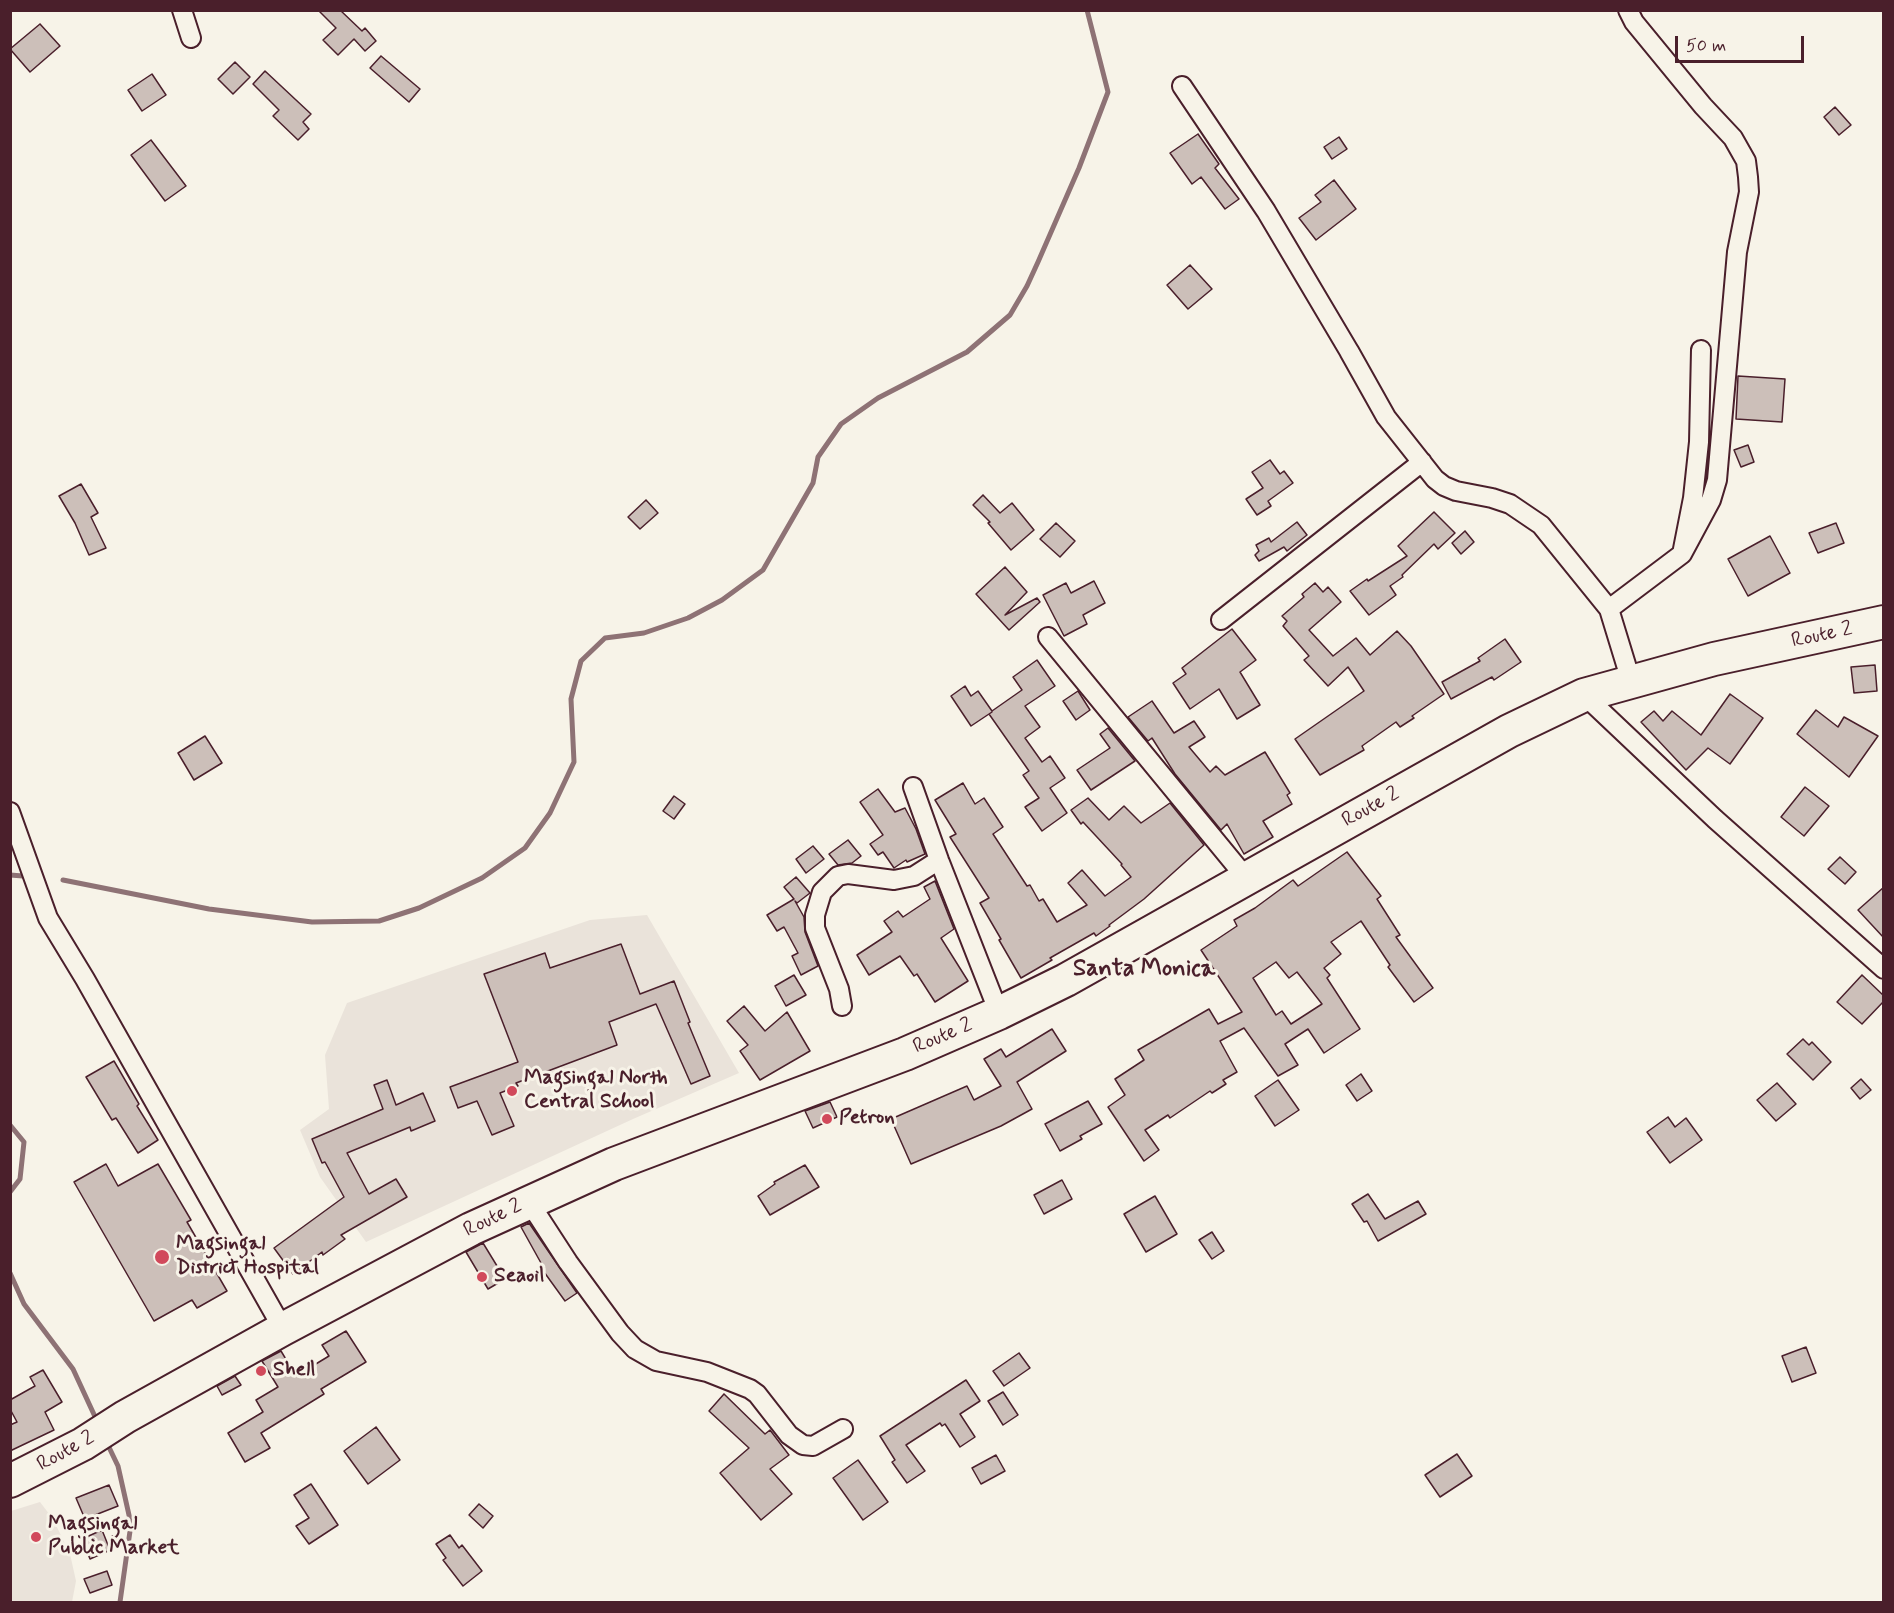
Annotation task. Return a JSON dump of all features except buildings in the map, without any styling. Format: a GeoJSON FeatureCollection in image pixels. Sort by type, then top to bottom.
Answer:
{"type":"FeatureCollection","features":[{"type":"Feature","properties":{"kind":"highway","name":"Route 2"},"geometry":{"type":"LineString","coordinates":[[10,1481],[83,1444],[125,1417],[283,1329],[471,1229],[614,1164],[905,1054],[999,1013],[1066,980],[1509,731],[1584,695],[1714,659],[1884,622]]}},
{"type":"Feature","properties":{"kind":"street"},"geometry":{"type":"LineString","coordinates":[[182,10],[191,38]]}},
{"type":"Feature","properties":{"kind":"street"},"geometry":{"type":"LineString","coordinates":[[1610,609],[1682,554],[1711,500],[1717,480],[1737,252],[1749,192],[1746,161],[1733,138],[1703,106],[1634,22],[1628,10]]}},
{"type":"Feature","properties":{"kind":"street"},"geometry":{"type":"LineString","coordinates":[[1182,86],[1266,211],[1386,417],[1435,479],[1444,486],[1510,504],[1541,525],[1610,609],[1631,681]]}},
{"type":"Feature","properties":{"kind":"street"},"geometry":{"type":"LineString","coordinates":[[1682,554],[1699,442],[1701,350]]}},
{"type":"Feature","properties":{"kind":"street"},"geometry":{"type":"LineString","coordinates":[[1221,620],[1422,462]]}},
{"type":"Feature","properties":{"kind":"street"},"geometry":{"type":"LineString","coordinates":[[1048,637],[1247,879]]}},
{"type":"Feature","properties":{"kind":"street"},"geometry":{"type":"LineString","coordinates":[[1584,695],[1715,819],[1884,969]]}},
{"type":"Feature","properties":{"kind":"street"},"geometry":{"type":"LineString","coordinates":[[913,787],[999,1013]]}},
{"type":"Feature","properties":{"kind":"street"},"geometry":{"type":"LineString","coordinates":[[10,812],[48,918],[85,979],[283,1329]]}},
{"type":"Feature","properties":{"kind":"street"},"geometry":{"type":"LineString","coordinates":[[842,1005],[839,988],[815,928],[815,915],[822,891],[838,876],[857,874],[901,879],[914,876],[939,860]]}},
{"type":"Feature","properties":{"kind":"street"},"geometry":{"type":"LineString","coordinates":[[529,1202],[568,1262],[620,1333],[635,1348],[656,1361],[706,1372],[750,1389],[757,1394],[789,1435],[803,1444],[813,1446],[843,1429]]}},
{"type":"Feature","properties":{"kind":"shaded area","name":"Magsingal North Central School"},"geometry":{"type":"Polygon","coordinates":[[[647,915],[739,1073],[633,1119],[366,1242],[320,1177],[300,1130],[329,1109],[325,1055],[347,1003],[590,920],[647,915]]]}},
{"type":"Feature","properties":{"kind":"shaded area","name":"Magsingal Public Market"},"geometry":{"type":"Polygon","coordinates":[[[40,1502],[53,1519],[70,1554],[76,1581],[72,1602],[11,1602],[11,1511],[40,1502]]]}},
{"type":"Feature","properties":{"kind":"waterway"},"geometry":{"type":"LineString","coordinates":[[63,880],[209,909],[312,922],[379,921],[419,908],[482,878],[525,848],[550,813],[574,762],[571,699],[581,661],[605,638],[644,633],[688,618],[722,600],[763,570],[813,483],[818,457],[841,424],[878,398],[967,352],[1010,315],[1038,262],[1079,168],[1108,92],[1087,10]]}},
{"type":"Feature","properties":{"kind":"waterway"},"geometry":{"type":"LineString","coordinates":[[10,875],[23,876]]}},
{"type":"Feature","properties":{"kind":"waterway"},"geometry":{"type":"LineString","coordinates":[[10,1125],[24,1142],[20,1179],[10,1192]]}},
{"type":"Feature","properties":{"kind":"waterway"},"geometry":{"type":"LineString","coordinates":[[10,1273],[24,1304],[73,1369],[97,1421]]}},
{"type":"Feature","properties":{"kind":"waterway"},"geometry":{"type":"LineString","coordinates":[[106,1441],[118,1466],[131,1524],[120,1602]]}},
{"type":"Feature","properties":{"kind":"place","name":"Magsingal North Central School"},"geometry":{"type":"Point","coordinates":[512,1091]}},
{"type":"Feature","properties":{"kind":"place","name":"Petron"},"geometry":{"type":"Point","coordinates":[827,1119]}},
{"type":"Feature","properties":{"kind":"place","name":"Magsingal District Hospital"},"geometry":{"type":"Point","coordinates":[162,1257]}},
{"type":"Feature","properties":{"kind":"place","name":"Seaoil"},"geometry":{"type":"Point","coordinates":[482,1277]}},
{"type":"Feature","properties":{"kind":"place","name":"Shell"},"geometry":{"type":"Point","coordinates":[261,1371]}},
{"type":"Feature","properties":{"kind":"place","name":"Magsingal Public Market"},"geometry":{"type":"Point","coordinates":[36,1537]}},
{"type":"Feature","properties":{"kind":"district","name":"Santa Monica"},"geometry":{"type":"Point","coordinates":[1144,970]}}]}
